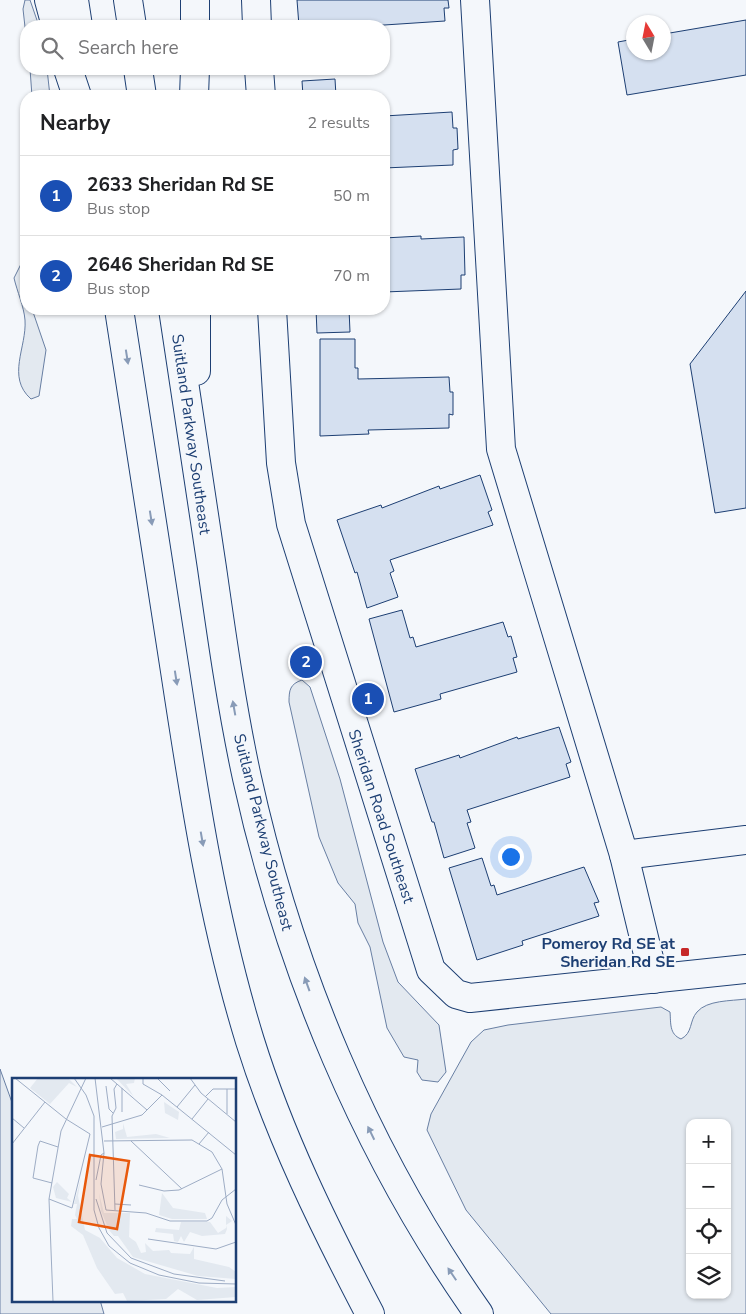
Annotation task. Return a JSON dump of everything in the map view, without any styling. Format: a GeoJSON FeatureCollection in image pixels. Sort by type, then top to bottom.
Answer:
{"type":"FeatureCollection","features":[{"type":"Feature","properties":{"kind":"main road"},"geometry":{"type":"LineString","coordinates":[[49,0],[54,20]]}},
{"type":"Feature","properties":{"kind":"main road"},"geometry":{"type":"LineString","coordinates":[[74,0],[77,20]]}},
{"type":"Feature","properties":{"kind":"main road"},"geometry":{"type":"LineString","coordinates":[[128,0],[131,20]]}},
{"type":"Feature","properties":{"kind":"main road"},"geometry":{"type":"LineString","coordinates":[[195,0],[195,20]]}},
{"type":"Feature","properties":{"kind":"main road"},"geometry":{"type":"LineString","coordinates":[[256,0],[257,20]]}},
{"type":"Feature","properties":{"kind":"main road"},"geometry":{"type":"LineString","coordinates":[[475,0],[501,449],[624,854],[654,979],[746,969]]}},
{"type":"Feature","properties":{"kind":"main road"},"geometry":{"type":"LineString","coordinates":[[70,75],[75,90]]}},
{"type":"Feature","properties":{"kind":"main road"},"geometry":{"type":"LineString","coordinates":[[85,75],[87,90]]}},
{"type":"Feature","properties":{"kind":"main road"},"geometry":{"type":"LineString","coordinates":[[139,75],[141,90]]}},
{"type":"Feature","properties":{"kind":"main road"},"geometry":{"type":"LineString","coordinates":[[194,90],[195,75]]}},
{"type":"Feature","properties":{"kind":"main road"},"geometry":{"type":"LineString","coordinates":[[260,75],[261,90]]}},
{"type":"Feature","properties":{"kind":"main road"},"geometry":{"type":"LineString","coordinates":[[120,315],[194,791],[213,894],[235,986],[251,1043],[287,1142],[328,1234],[370,1314]]}},
{"type":"Feature","properties":{"kind":"main road","name":"Suitland Parkway Southeast"},"geometry":{"type":"LineString","coordinates":[[175,315],[228,674],[248,779],[274,881],[302,971],[344,1076],[391,1173],[415,1216],[479,1314]]}},
{"type":"Feature","properties":{"kind":"main road"},"geometry":{"type":"LineString","coordinates":[[195,458],[196,315]]}},
{"type":"Feature","properties":{"kind":"main road","name":"Sheridan Road Southeast"},"geometry":{"type":"LineString","coordinates":[[272,315],[282,463],[291,524],[431,970],[456,994],[470,998],[654,979]]}},
{"type":"Feature","properties":{"kind":"main road"},"geometry":{"type":"LineString","coordinates":[[624,854],[746,840]]}},
{"type":"Feature","properties":{"kind":"shaded area"},"geometry":{"type":"Polygon","coordinates":[[[25,0],[30,0],[37,20],[24,20],[23,9],[25,0]]]}},
{"type":"Feature","properties":{"kind":"shaded area"},"geometry":{"type":"Polygon","coordinates":[[[30,75],[48,75],[49,90],[32,90],[30,75]]]}},
{"type":"Feature","properties":{"kind":"shaded area"},"geometry":{"type":"Polygon","coordinates":[[[20,266],[20,299],[14,278],[20,266]]]}},
{"type":"Feature","properties":{"kind":"shaded area"},"geometry":{"type":"Polygon","coordinates":[[[24,315],[34,315],[46,350],[39,396],[31,399],[20,381],[19,371],[24,315]]]}},
{"type":"Feature","properties":{"kind":"shaded area"},"geometry":{"type":"Polygon","coordinates":[[[302,680],[310,687],[340,779],[383,942],[398,982],[439,1025],[446,1072],[438,1082],[422,1080],[417,1072],[418,1060],[404,1057],[387,1028],[370,947],[358,923],[355,904],[338,883],[319,837],[289,702],[291,688],[295,683],[302,680]]]}},
{"type":"Feature","properties":{"kind":"shaded area"},"geometry":{"type":"Polygon","coordinates":[[[746,999],[746,1314],[551,1314],[466,1210],[427,1130],[431,1114],[471,1042],[484,1030],[508,1025],[661,1007],[670,1012],[674,1034],[681,1039],[687,1034],[695,1015],[701,1008],[713,1003],[746,999]]]}},
{"type":"Feature","properties":{"kind":"shaded area"},"geometry":{"type":"Polygon","coordinates":[[[0,1069],[12,1102],[12,1302],[101,1302],[104,1314],[0,1314],[0,1069]]]}},
{"type":"Feature","properties":{"kind":"building"},"geometry":{"type":"Polygon","coordinates":[[[297,0],[448,0],[449,8],[444,8],[445,21],[390,25],[390,20],[299,20],[297,0]]]}},
{"type":"Feature","properties":{"kind":"building"},"geometry":{"type":"Polygon","coordinates":[[[746,20],[746,75],[627,95],[618,42],[626,40],[626,60],[671,60],[671,33],[746,20]]]}},
{"type":"Feature","properties":{"kind":"building"},"geometry":{"type":"Polygon","coordinates":[[[335,79],[336,90],[303,90],[302,81],[335,79]]]}},
{"type":"Feature","properties":{"kind":"building"},"geometry":{"type":"Polygon","coordinates":[[[452,112],[453,128],[457,128],[458,149],[453,150],[453,165],[390,168],[390,116],[452,112]]]}},
{"type":"Feature","properties":{"kind":"building"},"geometry":{"type":"Polygon","coordinates":[[[421,236],[421,239],[464,237],[465,275],[461,275],[461,289],[390,292],[390,238],[421,236]]]}},
{"type":"Feature","properties":{"kind":"building"},"geometry":{"type":"Polygon","coordinates":[[[746,291],[746,508],[715,513],[690,364],[746,291]]]}},
{"type":"Feature","properties":{"kind":"building"},"geometry":{"type":"Polygon","coordinates":[[[316,315],[349,315],[350,332],[317,333],[316,315]]]}},
{"type":"Feature","properties":{"kind":"building"},"geometry":{"type":"Polygon","coordinates":[[[320,339],[355,339],[355,368],[358,368],[358,379],[449,377],[450,392],[453,392],[453,415],[449,414],[449,428],[368,430],[369,434],[320,436],[320,339]]]}},
{"type":"Feature","properties":{"kind":"building"},"geometry":{"type":"Polygon","coordinates":[[[480,475],[492,510],[488,512],[493,525],[390,560],[394,571],[390,573],[398,597],[367,608],[357,572],[355,573],[337,520],[381,505],[382,508],[439,486],[440,489],[480,475]]]}},
{"type":"Feature","properties":{"kind":"building"},"geometry":{"type":"Polygon","coordinates":[[[402,610],[410,638],[413,637],[416,647],[503,622],[508,637],[511,636],[517,657],[513,658],[517,672],[440,694],[441,699],[394,712],[369,619],[402,610]]]}},
{"type":"Feature","properties":{"kind":"building"},"geometry":{"type":"Polygon","coordinates":[[[559,727],[571,762],[566,764],[570,777],[467,810],[471,822],[467,823],[475,848],[444,858],[434,822],[432,822],[415,769],[459,755],[460,758],[517,737],[518,739],[559,727]]]}},
{"type":"Feature","properties":{"kind":"building"},"geometry":{"type":"Polygon","coordinates":[[[482,858],[491,886],[494,885],[497,895],[584,867],[599,902],[594,903],[599,916],[522,941],[523,945],[477,960],[449,868],[482,858]]]}},
{"type":"Feature","properties":{"kind":"place","name":"2646 Sheridan Rd SE"},"geometry":{"type":"Point","coordinates":[306,662]}},
{"type":"Feature","properties":{"kind":"place","name":"2633 Sheridan Rd SE"},"geometry":{"type":"Point","coordinates":[368,699]}},
{"type":"Feature","properties":{"kind":"place","name":"Pomeroy Rd SE at Sheridan Rd SE"},"geometry":{"type":"Point","coordinates":[685,952]}}]}
